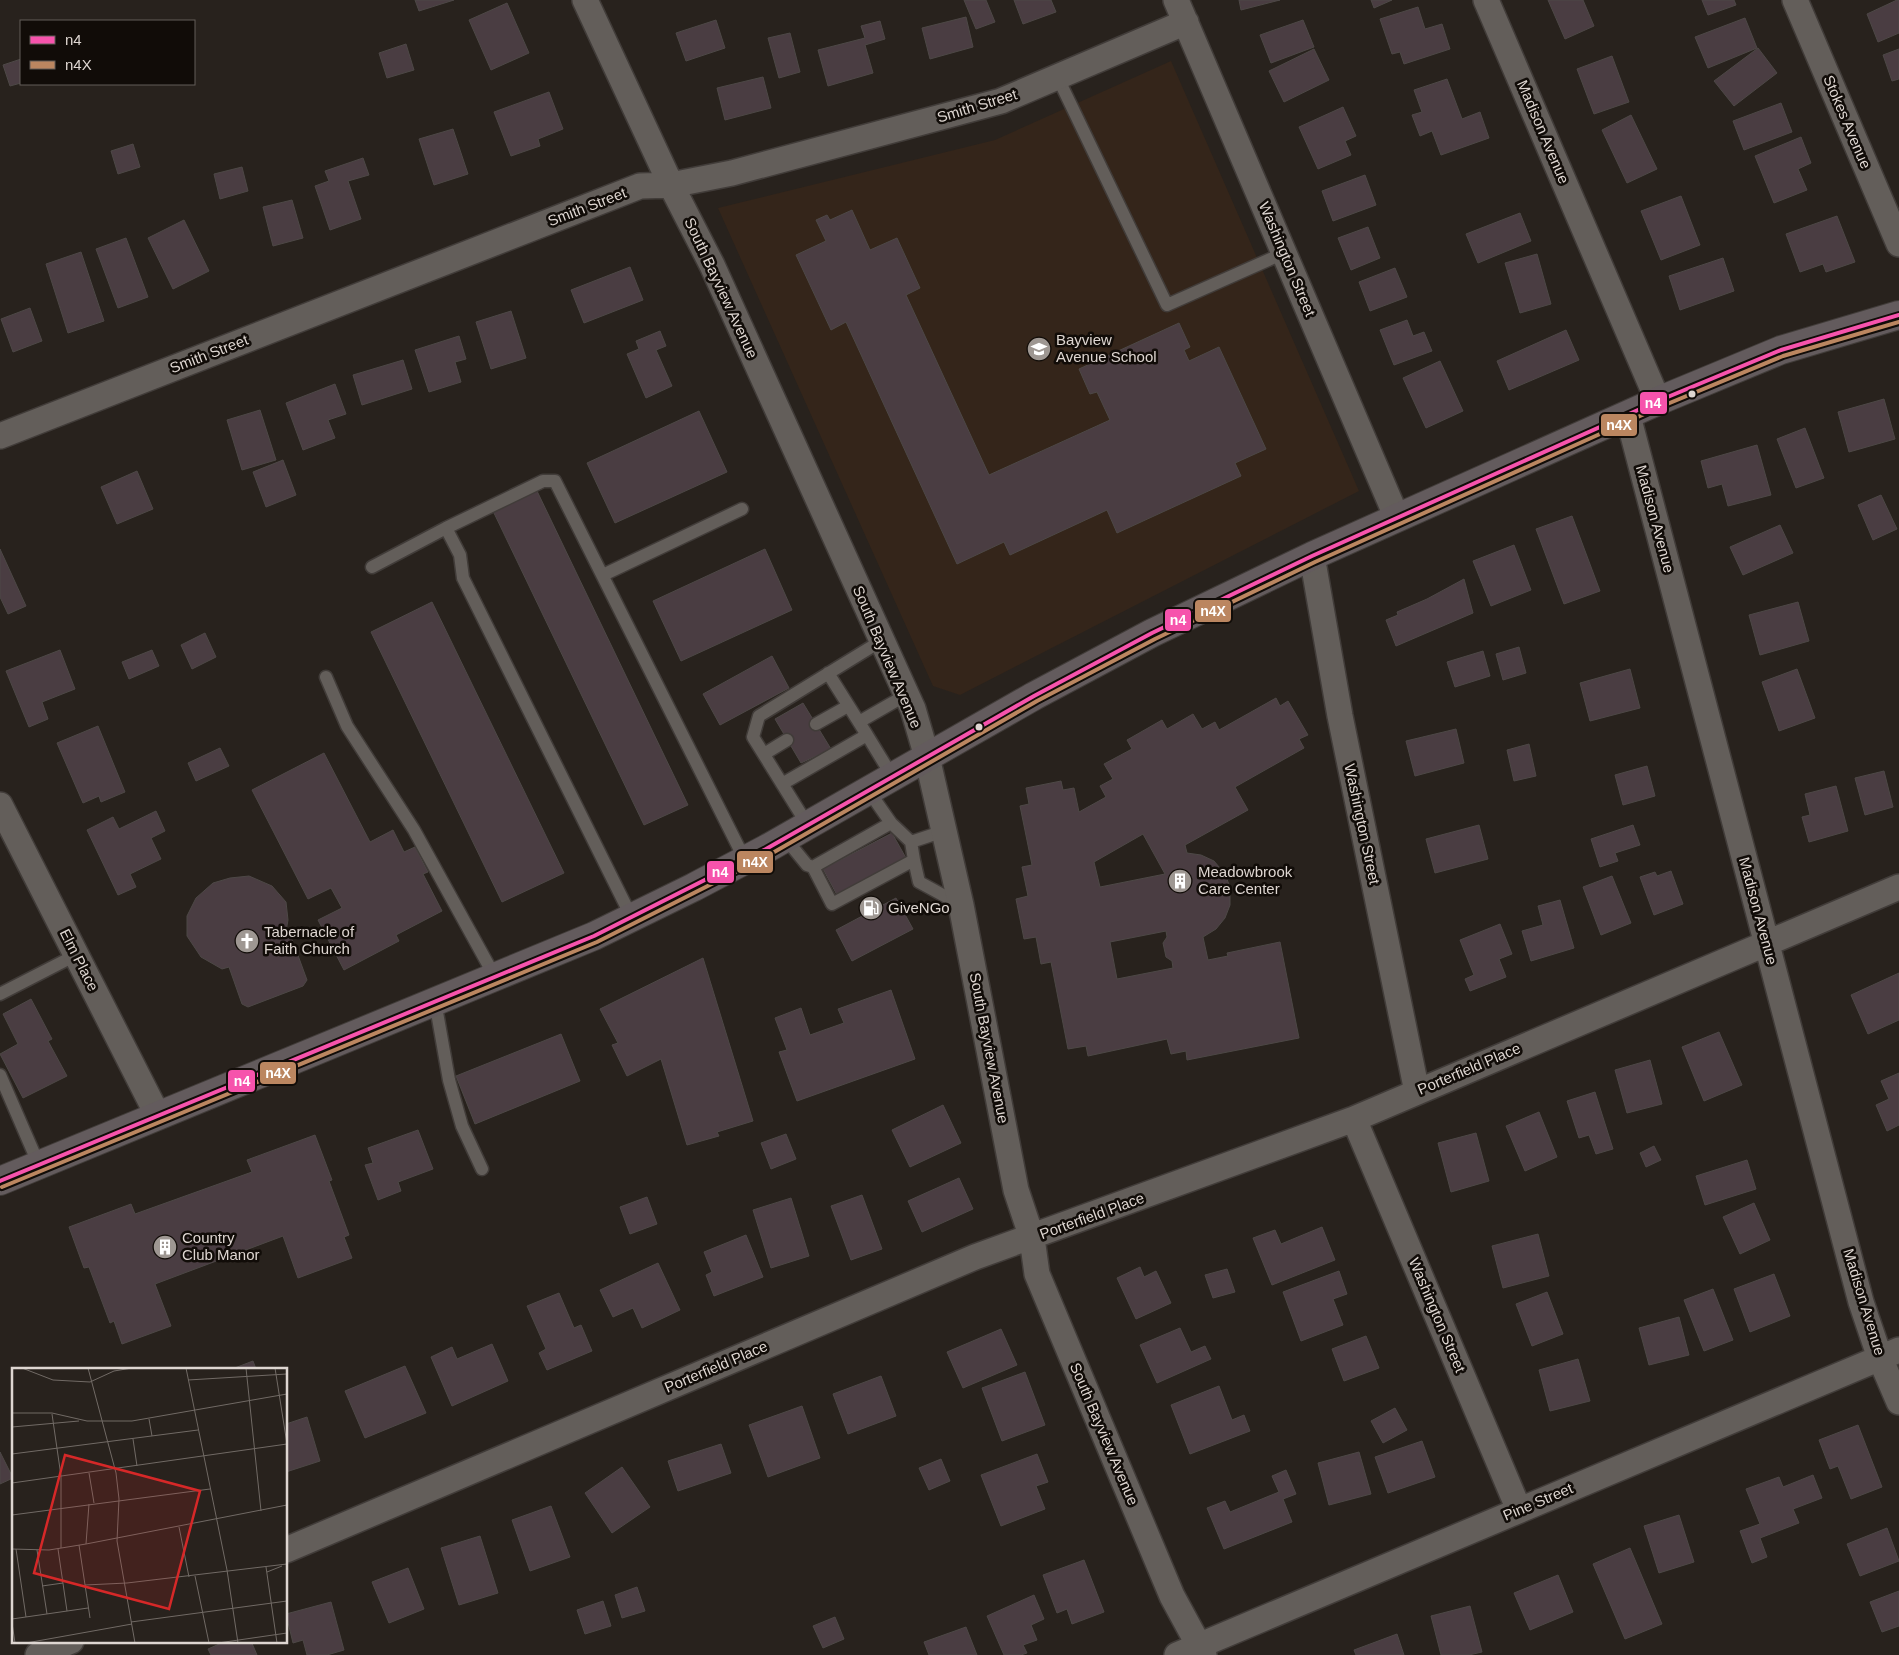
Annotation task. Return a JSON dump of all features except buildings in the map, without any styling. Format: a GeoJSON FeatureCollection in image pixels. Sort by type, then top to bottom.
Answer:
{"type":"FeatureCollection","features":[{"type":"Feature","properties":{"kind":"main road"},"geometry":{"type":"LineString","coordinates":[[0,1181],[594,936],[632,918],[745,860],[892,776],[1152,633],[1312,556],[1658,402],[1781,350],[1899,315]]}},
{"type":"Feature","properties":{"kind":"street","name":"South Bayview Avenue"},"geometry":{"type":"LineString","coordinates":[[585,0],[671,185],[712,265],[913,709],[927,757],[961,905],[1016,1190],[1032,1238],[1037,1274],[1172,1596],[1193,1652]]}},
{"type":"Feature","properties":{"kind":"street","name":"Madison Avenue"},"geometry":{"type":"LineString","coordinates":[[1486,0],[1658,402]]}},
{"type":"Feature","properties":{"kind":"street","name":"Stokes Avenue"},"geometry":{"type":"LineString","coordinates":[[1795,0],[1899,244]]}},
{"type":"Feature","properties":{"kind":"street","name":"Smith Street"},"geometry":{"type":"LineString","coordinates":[[0,436],[640,186],[671,185],[732,174],[1001,101],[1058,78],[1181,11]]}},
{"type":"Feature","properties":{"kind":"street","name":"Washington Street"},"geometry":{"type":"LineString","coordinates":[[1181,11],[1397,518]]}},
{"type":"Feature","properties":{"kind":"street","name":"Madison Avenue"},"geometry":{"type":"LineString","coordinates":[[1628,416],[1861,1302],[1890,1354],[1899,1402]]}},
{"type":"Feature","properties":{"kind":"street","name":"Washington Street"},"geometry":{"type":"LineString","coordinates":[[1312,556],[1340,716],[1417,1092]]}},
{"type":"Feature","properties":{"kind":"street","name":"Elm Place"},"geometry":{"type":"LineString","coordinates":[[0,805],[158,1116]]}},
{"type":"Feature","properties":{"kind":"street","name":"Porterfield Place"},"geometry":{"type":"LineString","coordinates":[[288,1549],[975,1257],[1032,1238],[1354,1119],[1899,887]]}},
{"type":"Feature","properties":{"kind":"street","name":"Washington Street"},"geometry":{"type":"LineString","coordinates":[[1354,1119],[1519,1510]]}},
{"type":"Feature","properties":{"kind":"street","name":"Pine Street"},"geometry":{"type":"LineString","coordinates":[[1193,1652],[1519,1510],[1890,1354]]}},
{"type":"Feature","properties":{"kind":"street"},"geometry":{"type":"LineString","coordinates":[[38,1655],[69,1642]]}},
{"type":"Feature","properties":{"kind":"lane"},"geometry":{"type":"LineString","coordinates":[[1058,78],[1167,305],[1284,253]]}},
{"type":"Feature","properties":{"kind":"lane"},"geometry":{"type":"LineString","coordinates":[[372,567],[446,528],[543,481],[555,481],[745,860]]}},
{"type":"Feature","properties":{"kind":"lane"},"geometry":{"type":"LineString","coordinates":[[603,575],[742,509]]}},
{"type":"Feature","properties":{"kind":"lane"},"geometry":{"type":"LineString","coordinates":[[446,528],[460,555],[463,578],[632,918]]}},
{"type":"Feature","properties":{"kind":"lane"},"geometry":{"type":"LineString","coordinates":[[881,641],[759,716],[754,737],[782,784],[807,865],[813,867],[844,854],[872,839],[891,823]]}},
{"type":"Feature","properties":{"kind":"lane"},"geometry":{"type":"LineString","coordinates":[[828,673],[892,776]]}},
{"type":"Feature","properties":{"kind":"lane"},"geometry":{"type":"LineString","coordinates":[[326,677],[347,726],[414,830],[495,977]]}},
{"type":"Feature","properties":{"kind":"lane"},"geometry":{"type":"LineString","coordinates":[[859,722],[906,695]]}},
{"type":"Feature","properties":{"kind":"lane"},"geometry":{"type":"LineString","coordinates":[[816,724],[848,706]]}},
{"type":"Feature","properties":{"kind":"lane"},"geometry":{"type":"LineString","coordinates":[[782,784],[867,735]]}},
{"type":"Feature","properties":{"kind":"lane"},"geometry":{"type":"LineString","coordinates":[[764,754],[787,740]]}},
{"type":"Feature","properties":{"kind":"lane"},"geometry":{"type":"LineString","coordinates":[[868,790],[891,823],[911,842],[919,882],[961,905]]}},
{"type":"Feature","properties":{"kind":"lane"},"geometry":{"type":"LineString","coordinates":[[911,842],[944,831]]}},
{"type":"Feature","properties":{"kind":"lane"},"geometry":{"type":"LineString","coordinates":[[813,867],[832,904],[860,885],[914,860]]}},
{"type":"Feature","properties":{"kind":"lane"},"geometry":{"type":"LineString","coordinates":[[0,994],[76,955]]}},
{"type":"Feature","properties":{"kind":"lane"},"geometry":{"type":"LineString","coordinates":[[435,1001],[449,1080],[462,1126],[482,1169]]}},
{"type":"Feature","properties":{"kind":"lane"},"geometry":{"type":"LineString","coordinates":[[0,1075],[39,1164]]}},
{"type":"Feature","properties":{"kind":"shaded area","name":"Bayview Avenue School"},"geometry":{"type":"Polygon","coordinates":[[[1171,61],[1359,491],[960,695],[933,686],[718,208],[995,140],[1171,61]]]}},
{"type":"Feature","properties":{"kind":"transit line","name":"n4"},"geometry":{"type":"LineString","coordinates":[[0,1181],[594,936],[766,849],[1034,696],[1152,633],[1312,556],[1658,401],[1781,350],[1899,315]]}},
{"type":"Feature","properties":{"kind":"transit line","name":"n4X"},"geometry":{"type":"LineString","coordinates":[[2,1187],[597,942],[769,855],[1037,701],[1155,639],[1315,562],[1660,407],[1783,356],[1899,322]]}},
{"type":"Feature","properties":{"kind":"place","name":"Bayview Avenue School"},"geometry":{"type":"Point","coordinates":[1039,349]}},
{"type":"Feature","properties":{"kind":"place","name":"Meadowbrook Care Center"},"geometry":{"type":"Point","coordinates":[1180,881]}},
{"type":"Feature","properties":{"kind":"place","name":"GiveNGo"},"geometry":{"type":"Point","coordinates":[871,908]}},
{"type":"Feature","properties":{"kind":"place","name":"Tabernacle of Faith Church"},"geometry":{"type":"Point","coordinates":[247,941]}},
{"type":"Feature","properties":{"kind":"place","name":"Country Club Manor"},"geometry":{"type":"Point","coordinates":[165,1247]}}]}
